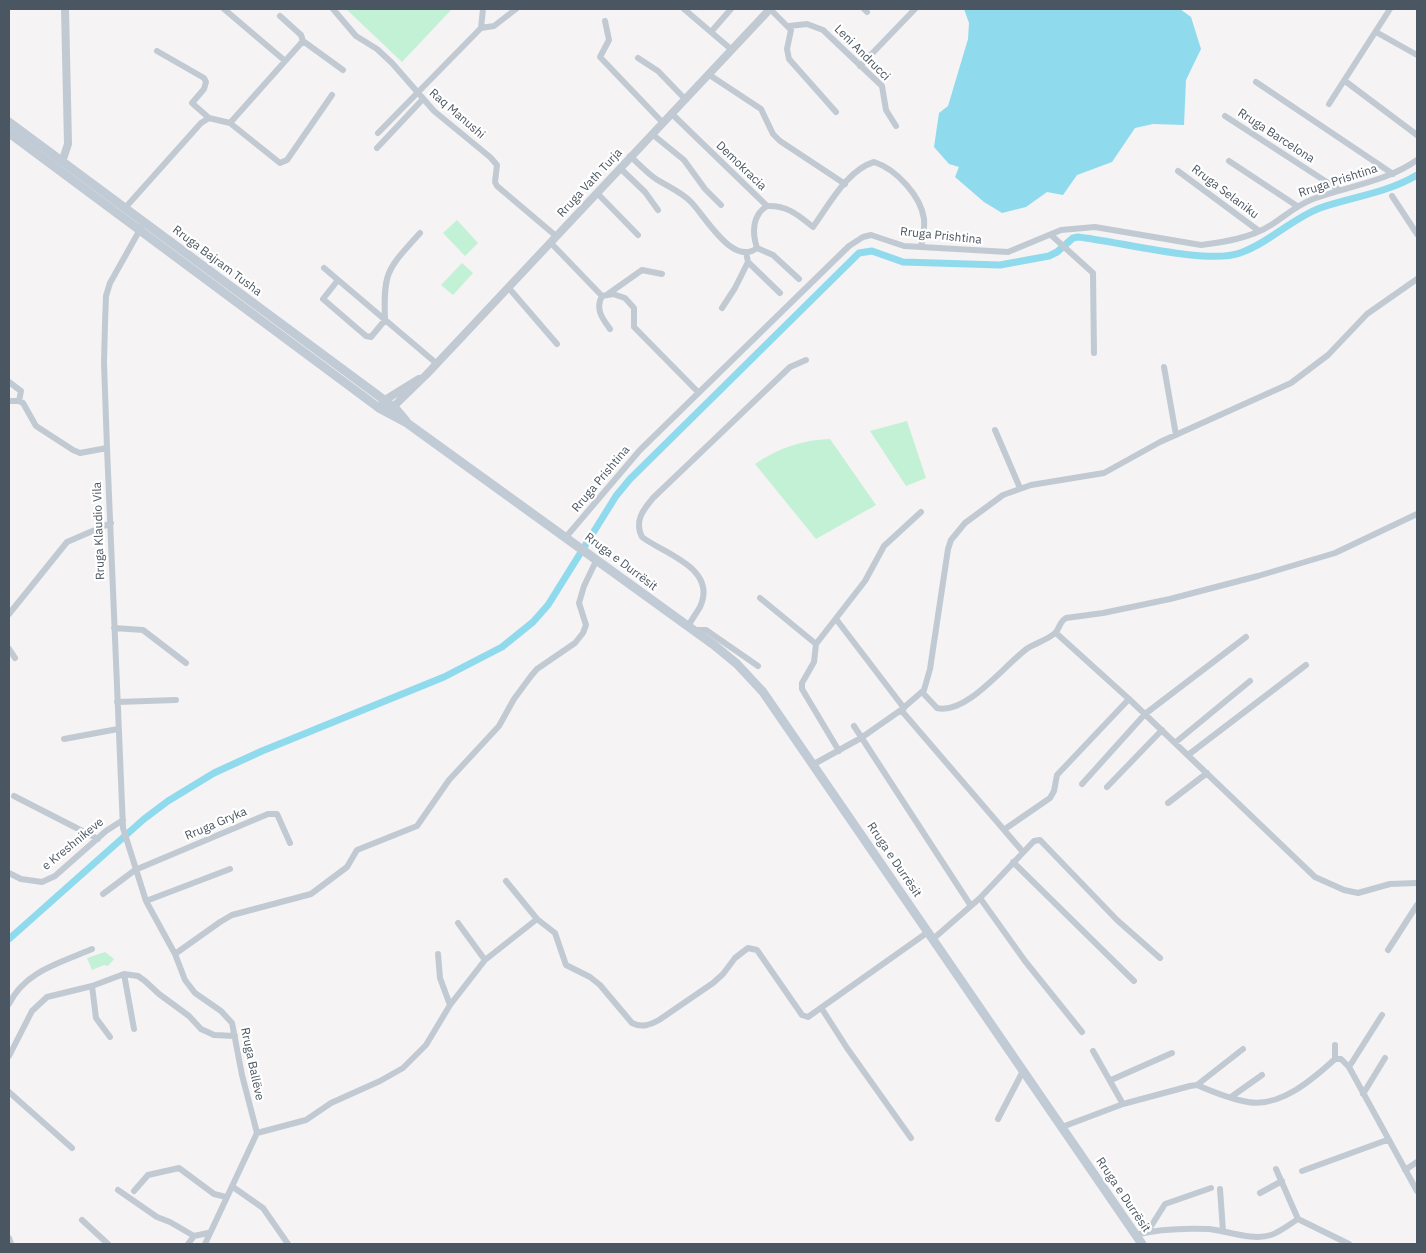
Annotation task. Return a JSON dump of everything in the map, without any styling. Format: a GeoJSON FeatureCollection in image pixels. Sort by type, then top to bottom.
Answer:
{"type":"FeatureCollection","features":[{"type":"Feature","properties":{"kind":"main road","name":"Rruga Bajram Tusha"},"geometry":{"type":"LineString","coordinates":[[9,122],[395,408],[407,423]]}},
{"type":"Feature","properties":{"kind":"main road","name":"Rruga Bajram Tusha"},"geometry":{"type":"LineString","coordinates":[[9,133],[382,410],[407,423],[569,540]]}},
{"type":"Feature","properties":{"kind":"main road","name":"Rruga e Durrësit"},"geometry":{"type":"LineString","coordinates":[[569,540],[714,645],[751,678],[814,764],[1142,1244]]}},
{"type":"Feature","properties":{"kind":"street"},"geometry":{"type":"LineString","coordinates":[[62,162],[68,144],[65,9]]}},
{"type":"Feature","properties":{"kind":"street"},"geometry":{"type":"LineString","coordinates":[[224,9],[284,60]]}},
{"type":"Feature","properties":{"kind":"street","name":"Raq Manushi"},"geometry":{"type":"LineString","coordinates":[[333,9],[356,36],[377,49],[392,63],[420,97],[494,160],[497,168],[495,177],[497,186],[553,239],[606,295]]}},
{"type":"Feature","properties":{"kind":"street"},"geometry":{"type":"LineString","coordinates":[[377,148],[481,28],[483,9]]}},
{"type":"Feature","properties":{"kind":"street"},"geometry":{"type":"LineString","coordinates":[[481,28],[494,26],[516,9]]}},
{"type":"Feature","properties":{"kind":"street"},"geometry":{"type":"LineString","coordinates":[[684,9],[732,50]]}},
{"type":"Feature","properties":{"kind":"street"},"geometry":{"type":"LineString","coordinates":[[711,32],[731,9]]}},
{"type":"Feature","properties":{"kind":"street"},"geometry":{"type":"LineString","coordinates":[[770,9],[792,30],[788,49],[789,59],[836,112]]}},
{"type":"Feature","properties":{"kind":"street","name":"Rruga Vath Turja"},"geometry":{"type":"LineString","coordinates":[[395,408],[770,9]]}},
{"type":"Feature","properties":{"kind":"street"},"geometry":{"type":"LineString","coordinates":[[860,66],[915,9]]}},
{"type":"Feature","properties":{"kind":"street"},"geometry":{"type":"LineString","coordinates":[[1329,104],[1390,9]]}},
{"type":"Feature","properties":{"kind":"street"},"geometry":{"type":"LineString","coordinates":[[280,16],[301,35],[303,41],[342,70]]}},
{"type":"Feature","properties":{"kind":"street"},"geometry":{"type":"LineString","coordinates":[[605,21],[609,40],[600,57],[663,122]]}},
{"type":"Feature","properties":{"kind":"street","name":"Leni Andrucci"},"geometry":{"type":"LineString","coordinates":[[788,26],[801,24],[820,28],[882,86],[886,110],[896,126]]}},
{"type":"Feature","properties":{"kind":"street"},"geometry":{"type":"LineString","coordinates":[[1376,32],[1417,55]]}},
{"type":"Feature","properties":{"kind":"street"},"geometry":{"type":"LineString","coordinates":[[230,123],[284,60],[303,41]]}},
{"type":"Feature","properties":{"kind":"street"},"geometry":{"type":"LineString","coordinates":[[157,51],[204,78],[206,82],[204,89],[192,103],[209,118],[230,123],[280,163],[287,160],[332,95]]}},
{"type":"Feature","properties":{"kind":"street"},"geometry":{"type":"LineString","coordinates":[[638,58],[658,71],[685,99]]}},
{"type":"Feature","properties":{"kind":"street"},"geometry":{"type":"LineString","coordinates":[[708,74],[761,109],[773,134],[780,141],[845,184]]}},
{"type":"Feature","properties":{"kind":"street"},"geometry":{"type":"LineString","coordinates":[[1345,81],[1417,135]]}},
{"type":"Feature","properties":{"kind":"street"},"geometry":{"type":"LineString","coordinates":[[1256,82],[1393,174]]}},
{"type":"Feature","properties":{"kind":"street"},"geometry":{"type":"LineString","coordinates":[[378,133],[420,97]]}},
{"type":"Feature","properties":{"kind":"street","name":"Demokracia"},"geometry":{"type":"LineString","coordinates":[[671,113],[767,206],[758,212],[755,220],[754,236],[757,248]]}},
{"type":"Feature","properties":{"kind":"street","name":"Rruga Barcelona"},"geometry":{"type":"LineString","coordinates":[[1226,116],[1339,190]]}},
{"type":"Feature","properties":{"kind":"street"},"geometry":{"type":"LineString","coordinates":[[125,208],[201,124],[209,118]]}},
{"type":"Feature","properties":{"kind":"street"},"geometry":{"type":"LineString","coordinates":[[652,134],[684,160],[705,189],[721,205]]}},
{"type":"Feature","properties":{"kind":"street"},"geometry":{"type":"LineString","coordinates":[[630,156],[654,178],[692,202],[701,216],[732,248],[746,252],[757,248],[773,255],[800,279]]}},
{"type":"Feature","properties":{"kind":"street","name":"Rruga Prishtina"},"geometry":{"type":"LineString","coordinates":[[569,540],[640,450],[856,240],[871,236],[904,246],[1008,252],[1070,228],[1095,227],[1201,245],[1235,239],[1259,231],[1269,227],[1297,206],[1339,190],[1393,174],[1417,160]]}},
{"type":"Feature","properties":{"kind":"street"},"geometry":{"type":"LineString","coordinates":[[1229,161],[1297,206]]}},
{"type":"Feature","properties":{"kind":"street"},"geometry":{"type":"LineString","coordinates":[[767,206],[778,206],[791,210],[813,227],[845,184],[867,164],[874,162],[890,169],[915,197],[921,209],[924,229],[921,247]]}},
{"type":"Feature","properties":{"kind":"street"},"geometry":{"type":"LineString","coordinates":[[620,168],[645,192],[658,210]]}},
{"type":"Feature","properties":{"kind":"street","name":"Rruga Selaniku"},"geometry":{"type":"LineString","coordinates":[[1178,171],[1259,231]]}},
{"type":"Feature","properties":{"kind":"street"},"geometry":{"type":"LineString","coordinates":[[597,193],[638,235]]}},
{"type":"Feature","properties":{"kind":"street"},"geometry":{"type":"LineString","coordinates":[[1392,196],[1417,234]]}},
{"type":"Feature","properties":{"kind":"street","name":"Rruga Klaudio Vila"},"geometry":{"type":"LineString","coordinates":[[129,848],[123,824],[118,729],[104,363],[106,296],[122,257],[144,223]]}},
{"type":"Feature","properties":{"kind":"street"},"geometry":{"type":"LineString","coordinates":[[338,280],[323,297],[324,301],[368,337],[371,336],[385,320],[384,299],[390,267],[420,233]]}},
{"type":"Feature","properties":{"kind":"street"},"geometry":{"type":"LineString","coordinates":[[1051,235],[1092,273],[1094,353]]}},
{"type":"Feature","properties":{"kind":"street"},"geometry":{"type":"LineString","coordinates":[[746,252],[748,262],[780,293]]}},
{"type":"Feature","properties":{"kind":"street"},"geometry":{"type":"LineString","coordinates":[[722,308],[736,288],[748,262]]}},
{"type":"Feature","properties":{"kind":"street"},"geometry":{"type":"LineString","coordinates":[[324,268],[436,363]]}},
{"type":"Feature","properties":{"kind":"street"},"geometry":{"type":"LineString","coordinates":[[610,329],[599,314],[600,301],[635,273],[642,270],[662,274]]}},
{"type":"Feature","properties":{"kind":"street"},"geometry":{"type":"LineString","coordinates":[[814,764],[861,738],[902,709],[922,692],[926,686],[944,566],[951,540],[965,523],[982,510],[1020,488],[1104,473],[1160,442],[1291,383],[1328,355],[1367,314],[1417,279]]}},
{"type":"Feature","properties":{"kind":"street"},"geometry":{"type":"LineString","coordinates":[[508,286],[557,344]]}},
{"type":"Feature","properties":{"kind":"street"},"geometry":{"type":"LineString","coordinates":[[606,295],[619,295],[631,303],[636,311],[634,327],[698,392]]}},
{"type":"Feature","properties":{"kind":"street"},"geometry":{"type":"LineString","coordinates":[[758,666],[706,630],[690,628],[700,606],[702,593],[700,580],[694,570],[642,537],[639,531],[640,518],[653,498],[790,367],[806,360]]}},
{"type":"Feature","properties":{"kind":"street"},"geometry":{"type":"LineString","coordinates":[[1164,367],[1176,436]]}},
{"type":"Feature","properties":{"kind":"street","name":"Rruga Vath Turja"},"geometry":{"type":"LineString","coordinates":[[384,400],[427,374]]}},
{"type":"Feature","properties":{"kind":"street"},"geometry":{"type":"LineString","coordinates":[[9,382],[21,391],[19,401]]}},
{"type":"Feature","properties":{"kind":"street"},"geometry":{"type":"LineString","coordinates":[[384,400],[382,410],[395,408]]}},
{"type":"Feature","properties":{"kind":"street"},"geometry":{"type":"LineString","coordinates":[[9,401],[19,401],[26,407],[36,426],[73,450],[80,453],[107,448]]}},
{"type":"Feature","properties":{"kind":"street"},"geometry":{"type":"LineString","coordinates":[[995,430],[1020,488]]}},
{"type":"Feature","properties":{"kind":"street"},"geometry":{"type":"LineString","coordinates":[[839,751],[802,689],[802,683],[814,662],[816,644],[865,581],[892,536],[921,512]]}},
{"type":"Feature","properties":{"kind":"street"},"geometry":{"type":"LineString","coordinates":[[922,692],[937,708],[954,708],[968,700],[1028,649],[1056,633],[1062,620],[1074,616],[1103,613],[1170,599],[1258,576],[1335,553],[1417,514]]}},
{"type":"Feature","properties":{"kind":"street"},"geometry":{"type":"LineString","coordinates":[[9,614],[67,542],[111,523]]}},
{"type":"Feature","properties":{"kind":"street"},"geometry":{"type":"LineString","coordinates":[[175,954],[220,922],[232,916],[311,894],[346,867],[357,850],[417,826],[449,780],[499,726],[514,698],[531,676],[537,669],[575,643],[583,632],[586,625],[580,602],[584,586],[596,559]]}},
{"type":"Feature","properties":{"kind":"street"},"geometry":{"type":"LineString","coordinates":[[760,598],[816,644]]}},
{"type":"Feature","properties":{"kind":"street"},"geometry":{"type":"LineString","coordinates":[[836,618],[902,709],[1023,852]]}},
{"type":"Feature","properties":{"kind":"street"},"geometry":{"type":"LineString","coordinates":[[114,628],[143,630],[186,663]]}},
{"type":"Feature","properties":{"kind":"street"},"geometry":{"type":"LineString","coordinates":[[1056,633],[1176,742],[1315,877],[1344,890],[1358,893],[1390,884],[1417,883]]}},
{"type":"Feature","properties":{"kind":"street"},"geometry":{"type":"LineString","coordinates":[[1082,784],[1145,714],[1246,637]]}},
{"type":"Feature","properties":{"kind":"street"},"geometry":{"type":"LineString","coordinates":[[9,649],[15,658]]}},
{"type":"Feature","properties":{"kind":"street"},"geometry":{"type":"LineString","coordinates":[[1188,755],[1306,665]]}},
{"type":"Feature","properties":{"kind":"street"},"geometry":{"type":"LineString","coordinates":[[1176,742],[1250,681]]}},
{"type":"Feature","properties":{"kind":"street"},"geometry":{"type":"LineString","coordinates":[[1005,829],[1050,798],[1054,791],[1056,775],[1129,699]]}},
{"type":"Feature","properties":{"kind":"street"},"geometry":{"type":"LineString","coordinates":[[118,702],[176,700]]}},
{"type":"Feature","properties":{"kind":"street"},"geometry":{"type":"LineString","coordinates":[[854,726],[971,906]]}},
{"type":"Feature","properties":{"kind":"street"},"geometry":{"type":"LineString","coordinates":[[64,739],[118,729]]}},
{"type":"Feature","properties":{"kind":"street"},"geometry":{"type":"LineString","coordinates":[[1107,787],[1162,730]]}},
{"type":"Feature","properties":{"kind":"street"},"geometry":{"type":"LineString","coordinates":[[1168,803],[1207,773]]}},
{"type":"Feature","properties":{"kind":"street"},"geometry":{"type":"LineString","coordinates":[[14,796],[98,839]]}},
{"type":"Feature","properties":{"kind":"street","name":"Rruga Gryka"},"geometry":{"type":"LineString","coordinates":[[135,870],[273,813],[279,817],[290,843]]}},
{"type":"Feature","properties":{"kind":"street","name":"e Kreshnikeve"},"geometry":{"type":"LineString","coordinates":[[9,873],[21,879],[42,882],[55,876],[106,830],[123,824]]}},
{"type":"Feature","properties":{"kind":"street"},"geometry":{"type":"LineString","coordinates":[[506,881],[537,918],[555,933],[566,965],[590,977],[600,985],[632,1023],[638,1026],[659,1020],[706,989],[748,948],[757,950],[802,1015],[808,1017],[971,906],[1034,842],[1043,841],[1112,914],[1160,958]]}},
{"type":"Feature","properties":{"kind":"street","name":"Rruga Ballëve"},"geometry":{"type":"LineString","coordinates":[[129,848],[146,901],[175,954],[190,987],[194,993],[221,1011],[232,1024],[242,1075],[257,1133]]}},
{"type":"Feature","properties":{"kind":"street"},"geometry":{"type":"LineString","coordinates":[[1013,862],[1134,982]]}},
{"type":"Feature","properties":{"kind":"street"},"geometry":{"type":"LineString","coordinates":[[103,894],[135,870]]}},
{"type":"Feature","properties":{"kind":"street"},"geometry":{"type":"LineString","coordinates":[[146,901],[230,870]]}},
{"type":"Feature","properties":{"kind":"street"},"geometry":{"type":"LineString","coordinates":[[980,898],[1026,961],[1082,1032]]}},
{"type":"Feature","properties":{"kind":"street"},"geometry":{"type":"LineString","coordinates":[[1388,950],[1417,905]]}},
{"type":"Feature","properties":{"kind":"street"},"geometry":{"type":"LineString","coordinates":[[205,1244],[208,1233],[233,1186],[257,1133],[306,1120],[331,1103],[380,1081],[403,1068],[426,1045],[450,1005],[485,960],[537,918]]}},
{"type":"Feature","properties":{"kind":"street"},"geometry":{"type":"LineString","coordinates":[[458,922],[485,960]]}},
{"type":"Feature","properties":{"kind":"street"},"geometry":{"type":"LineString","coordinates":[[9,1004],[25,981],[39,971],[92,949]]}},
{"type":"Feature","properties":{"kind":"street"},"geometry":{"type":"LineString","coordinates":[[438,954],[440,978],[450,1005]]}},
{"type":"Feature","properties":{"kind":"street"},"geometry":{"type":"LineString","coordinates":[[9,1056],[28,1017],[38,1003],[50,996],[92,986],[124,974],[138,976],[208,1033],[235,1036]]}},
{"type":"Feature","properties":{"kind":"street"},"geometry":{"type":"LineString","coordinates":[[124,974],[134,1029]]}},
{"type":"Feature","properties":{"kind":"street"},"geometry":{"type":"LineString","coordinates":[[92,986],[96,1018],[110,1038]]}},
{"type":"Feature","properties":{"kind":"street"},"geometry":{"type":"LineString","coordinates":[[822,1009],[847,1048],[911,1138]]}},
{"type":"Feature","properties":{"kind":"street"},"geometry":{"type":"LineString","coordinates":[[1348,1067],[1382,1015]]}},
{"type":"Feature","properties":{"kind":"street"},"geometry":{"type":"LineString","coordinates":[[1197,1085],[1248,1102],[1275,1099],[1284,1096],[1324,1071],[1335,1059],[1335,1044]]}},
{"type":"Feature","properties":{"kind":"street"},"geometry":{"type":"LineString","coordinates":[[1062,1127],[1123,1104],[1197,1085],[1243,1049]]}},
{"type":"Feature","properties":{"kind":"street"},"geometry":{"type":"LineString","coordinates":[[1093,1051],[1123,1104]]}},
{"type":"Feature","properties":{"kind":"street"},"geometry":{"type":"LineString","coordinates":[[1110,1080],[1172,1053]]}},
{"type":"Feature","properties":{"kind":"street"},"geometry":{"type":"LineString","coordinates":[[1363,1094],[1385,1058]]}},
{"type":"Feature","properties":{"kind":"street"},"geometry":{"type":"LineString","coordinates":[[1335,1059],[1341,1059],[1348,1067],[1417,1191]]}},
{"type":"Feature","properties":{"kind":"street"},"geometry":{"type":"LineString","coordinates":[[998,1119],[1023,1071]]}},
{"type":"Feature","properties":{"kind":"street"},"geometry":{"type":"LineString","coordinates":[[1231,1097],[1262,1075]]}},
{"type":"Feature","properties":{"kind":"street"},"geometry":{"type":"LineString","coordinates":[[9,1092],[72,1148]]}},
{"type":"Feature","properties":{"kind":"street"},"geometry":{"type":"LineString","coordinates":[[1302,1171],[1388,1140]]}},
{"type":"Feature","properties":{"kind":"street"},"geometry":{"type":"LineString","coordinates":[[1405,1170],[1417,1162]]}},
{"type":"Feature","properties":{"kind":"street"},"geometry":{"type":"LineString","coordinates":[[134,1191],[148,1175],[179,1168],[214,1194],[226,1198]]}},
{"type":"Feature","properties":{"kind":"street"},"geometry":{"type":"LineString","coordinates":[[1276,1170],[1298,1219],[1349,1244]]}},
{"type":"Feature","properties":{"kind":"street"},"geometry":{"type":"LineString","coordinates":[[1260,1193],[1282,1181]]}},
{"type":"Feature","properties":{"kind":"street"},"geometry":{"type":"LineString","coordinates":[[233,1186],[264,1208],[288,1244]]}},
{"type":"Feature","properties":{"kind":"street"},"geometry":{"type":"LineString","coordinates":[[1148,1232],[1165,1204],[1211,1188]]}},
{"type":"Feature","properties":{"kind":"street"},"geometry":{"type":"LineString","coordinates":[[1220,1188],[1223,1231]]}},
{"type":"Feature","properties":{"kind":"street"},"geometry":{"type":"LineString","coordinates":[[118,1190],[157,1217],[194,1236]]}},
{"type":"Feature","properties":{"kind":"street"},"geometry":{"type":"LineString","coordinates":[[1135,1235],[1180,1229],[1223,1231],[1244,1235],[1271,1235],[1298,1219]]}},
{"type":"Feature","properties":{"kind":"street"},"geometry":{"type":"LineString","coordinates":[[82,1220],[108,1244]]}},
{"type":"Feature","properties":{"kind":"street"},"geometry":{"type":"LineString","coordinates":[[188,1244],[194,1236],[208,1233]]}},
{"type":"Feature","properties":{"kind":"street"},"geometry":{"type":"LineString","coordinates":[[9,1238],[11,1244]]}},
{"type":"Feature","properties":{"kind":"green space"},"geometry":{"type":"Polygon","coordinates":[[[346,9],[452,9],[402,62],[346,9]]]}},
{"type":"Feature","properties":{"kind":"green space"},"geometry":{"type":"Polygon","coordinates":[[[457,220],[478,243],[465,256],[443,233],[457,220]]]}},
{"type":"Feature","properties":{"kind":"green space"},"geometry":{"type":"Polygon","coordinates":[[[462,263],[473,273],[453,295],[441,285],[462,263]]]}},
{"type":"Feature","properties":{"kind":"green space"},"geometry":{"type":"Polygon","coordinates":[[[907,421],[926,478],[906,486],[870,431],[907,421]]]}},
{"type":"Feature","properties":{"kind":"green space"},"geometry":{"type":"Polygon","coordinates":[[[830,439],[876,505],[816,539],[755,464],[773,453],[800,443],[830,439]]]}},
{"type":"Feature","properties":{"kind":"green space"},"geometry":{"type":"Polygon","coordinates":[[[105,952],[114,959],[108,966],[104,965],[92,970],[87,958],[105,952]]]}},
{"type":"Feature","properties":{"kind":"water"},"geometry":{"type":"Polygon","coordinates":[[[964,9],[1180,9],[1191,17],[1201,49],[1186,80],[1184,125],[1153,124],[1135,128],[1112,162],[1077,175],[1063,195],[1047,192],[1026,207],[1002,213],[984,202],[955,177],[959,167],[949,164],[934,147],[939,113],[948,106],[968,39],[969,23],[964,9]]]}},
{"type":"Feature","properties":{"kind":"waterway"},"geometry":{"type":"LineString","coordinates":[[9,939],[144,819],[168,801],[214,773],[262,751],[444,677],[502,647],[533,622],[548,605],[616,496],[630,479],[859,253],[872,251],[903,262],[1000,265],[1049,256],[1057,252],[1073,238],[1078,237],[1161,251],[1225,256],[1251,249],[1299,218],[1320,208],[1394,186],[1417,175]]}}]}
